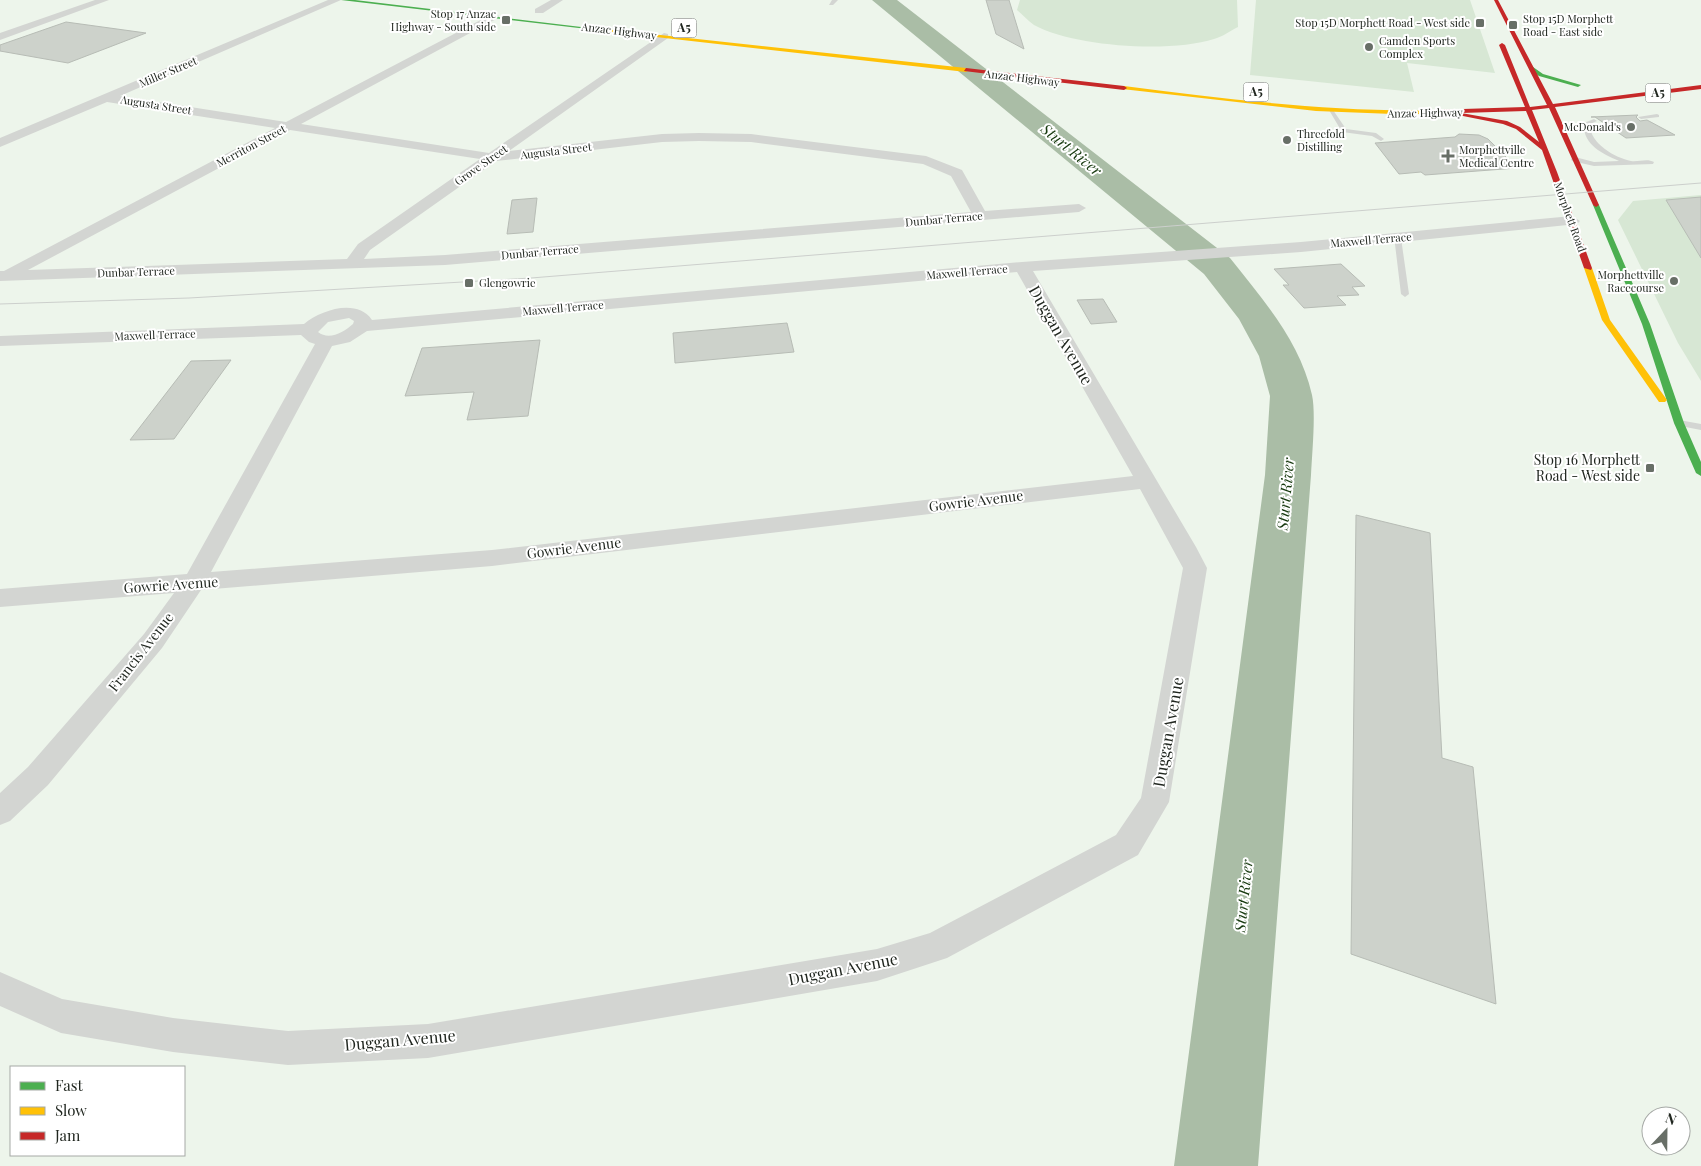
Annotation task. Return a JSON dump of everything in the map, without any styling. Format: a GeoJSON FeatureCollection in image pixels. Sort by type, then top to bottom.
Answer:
{"type":"FeatureCollection","features":[{"type":"Feature","properties":{"kind":"main road","name":"Anzac Highway"},"geometry":{"type":"LineString","coordinates":[[343,0],[664,36],[691,34],[928,55],[1195,86],[1343,99]]}},
{"type":"Feature","properties":{"kind":"main road","name":"Anzac Highway"},"geometry":{"type":"LineString","coordinates":[[440,0],[611,19],[691,34],[945,69],[1194,98],[1331,111],[1451,113],[1527,109],[1701,87]]}},
{"type":"Feature","properties":{"kind":"main road","name":"Morphett Road"},"geometry":{"type":"LineString","coordinates":[[1496,0],[1551,106],[1581,171],[1646,324],[1679,423],[1701,473]]}},
{"type":"Feature","properties":{"kind":"main road"},"geometry":{"type":"LineString","coordinates":[[611,19],[630,25],[661,29],[664,31],[664,36]]}},
{"type":"Feature","properties":{"kind":"main road","name":"Morphett Road"},"geometry":{"type":"LineString","coordinates":[[1496,34],[1516,93],[1527,109],[1572,221],[1606,320],[1679,423]]}},
{"type":"Feature","properties":{"kind":"main road"},"geometry":{"type":"LineString","coordinates":[[1516,93],[1583,84],[1541,75],[1531,68]]}},
{"type":"Feature","properties":{"kind":"main road"},"geometry":{"type":"LineString","coordinates":[[1194,98],[1195,86]]}},
{"type":"Feature","properties":{"kind":"main road"},"geometry":{"type":"LineString","coordinates":[[1451,113],[1505,122],[1518,128],[1545,151]]}},
{"type":"Feature","properties":{"kind":"street"},"geometry":{"type":"LineString","coordinates":[[0,37],[104,0]]}},
{"type":"Feature","properties":{"kind":"street","name":"Miller Street"},"geometry":{"type":"LineString","coordinates":[[1,142],[336,0]]}},
{"type":"Feature","properties":{"kind":"street"},"geometry":{"type":"LineString","coordinates":[[539,11],[558,0]]}},
{"type":"Feature","properties":{"kind":"street","name":"Merriton Street"},"geometry":{"type":"LineString","coordinates":[[4,275],[494,16]]}},
{"type":"Feature","properties":{"kind":"street","name":"Grove Street"},"geometry":{"type":"LineString","coordinates":[[352,264],[364,247],[664,36]]}},
{"type":"Feature","properties":{"kind":"street","name":"Augusta Street"},"geometry":{"type":"LineString","coordinates":[[107,98],[492,157],[662,138],[751,138],[926,160],[957,173],[980,216]]}},
{"type":"Feature","properties":{"kind":"street","name":"Dunbar Terrace"},"geometry":{"type":"LineString","coordinates":[[4,275],[455,259],[1079,208]]}},
{"type":"Feature","properties":{"kind":"street","name":"Maxwell Terrace"},"geometry":{"type":"LineString","coordinates":[[0,341],[349,336],[362,326],[1022,267],[1178,257],[1397,238],[1572,221]]}},
{"type":"Feature","properties":{"kind":"street","name":"Duggan Avenue"},"geometry":{"type":"LineString","coordinates":[[0,989],[61,1016],[174,1035],[297,1047],[428,1041],[877,965],[936,947],[1127,845],[1155,802],[1195,568],[1185,547],[1022,267]]}},
{"type":"Feature","properties":{"kind":"street"},"geometry":{"type":"LineString","coordinates":[[318,335],[322,318],[341,313],[358,315],[362,320],[362,326]]}},
{"type":"Feature","properties":{"kind":"street","name":"Francis Avenue"},"geometry":{"type":"LineString","coordinates":[[0,812],[38,776],[152,641],[193,584],[318,335]]}},
{"type":"Feature","properties":{"kind":"street","name":"Gowrie Avenue"},"geometry":{"type":"LineString","coordinates":[[0,598],[193,584],[492,558],[1146,481]]}},
{"type":"Feature","properties":{"kind":"lane"},"geometry":{"type":"LineString","coordinates":[[1331,111],[1344,132],[1374,134],[1381,140]]}},
{"type":"Feature","properties":{"kind":"lane"},"geometry":{"type":"LineString","coordinates":[[1641,117],[1657,116]]}},
{"type":"Feature","properties":{"kind":"lane"},"geometry":{"type":"LineString","coordinates":[[1594,121],[1587,123],[1591,142],[1615,157],[1632,164]]}},
{"type":"Feature","properties":{"kind":"lane"},"geometry":{"type":"LineString","coordinates":[[1575,159],[1594,164],[1650,162]]}},
{"type":"Feature","properties":{"kind":"lane"},"geometry":{"type":"LineString","coordinates":[[1581,171],[1620,168],[1632,164]]}},
{"type":"Feature","properties":{"kind":"lane"},"geometry":{"type":"LineString","coordinates":[[1397,238],[1405,294]]}},
{"type":"Feature","properties":{"kind":"lane"},"geometry":{"type":"LineString","coordinates":[[1679,423],[1701,427]]}},
{"type":"Feature","properties":{"kind":"green space"},"geometry":{"type":"Polygon","coordinates":[[[1020,0],[1237,0],[1238,27],[1214,39],[1173,46],[1123,46],[1097,43],[1051,32],[1034,25],[1017,10],[1020,0]]]}},
{"type":"Feature","properties":{"kind":"green space","name":"Camden Sports Complex"},"geometry":{"type":"Polygon","coordinates":[[[1256,0],[1470,0],[1495,73],[1407,63],[1414,92],[1250,75],[1256,0]]]}},
{"type":"Feature","properties":{"kind":"green space","name":"Morphettville Racecourse"},"geometry":{"type":"Polygon","coordinates":[[[1701,195],[1701,381],[1678,343],[1618,220],[1633,201],[1701,195]]]}},
{"type":"Feature","properties":{"kind":"building"},"geometry":{"type":"Polygon","coordinates":[[[986,0],[1009,0],[1024,49],[996,34],[986,0]]]}},
{"type":"Feature","properties":{"kind":"building"},"geometry":{"type":"Polygon","coordinates":[[[66,22],[146,33],[68,63],[0,51],[0,45],[66,22]]]}},
{"type":"Feature","properties":{"kind":"building","name":"McDonald's"},"geometry":{"type":"Polygon","coordinates":[[[1638,115],[1636,117],[1640,121],[1647,120],[1675,135],[1626,138],[1595,117],[1591,117],[1638,115]]]}},
{"type":"Feature","properties":{"kind":"building"},"geometry":{"type":"Polygon","coordinates":[[[1459,134],[1479,135],[1488,139],[1517,168],[1425,175],[1421,172],[1399,174],[1375,143],[1455,137],[1459,134]]]}},
{"type":"Feature","properties":{"kind":"building"},"geometry":{"type":"Polygon","coordinates":[[[1701,197],[1701,258],[1666,200],[1701,197]]]}},
{"type":"Feature","properties":{"kind":"building"},"geometry":{"type":"Polygon","coordinates":[[[537,198],[533,232],[507,234],[512,200],[537,198]]]}},
{"type":"Feature","properties":{"kind":"building"},"geometry":{"type":"Polygon","coordinates":[[[1341,264],[1365,286],[1352,287],[1359,295],[1337,296],[1346,305],[1304,308],[1283,285],[1289,285],[1274,269],[1341,264]]]}},
{"type":"Feature","properties":{"kind":"building"},"geometry":{"type":"Polygon","coordinates":[[[1103,299],[1117,322],[1091,324],[1077,300],[1103,299]]]}},
{"type":"Feature","properties":{"kind":"building"},"geometry":{"type":"Polygon","coordinates":[[[787,323],[794,352],[675,363],[673,333],[787,323]]]}},
{"type":"Feature","properties":{"kind":"building"},"geometry":{"type":"Polygon","coordinates":[[[540,340],[528,416],[467,420],[474,392],[405,396],[422,348],[540,340]]]}},
{"type":"Feature","properties":{"kind":"building"},"geometry":{"type":"Polygon","coordinates":[[[231,360],[174,439],[130,440],[191,361],[231,360]]]}},
{"type":"Feature","properties":{"kind":"building"},"geometry":{"type":"Polygon","coordinates":[[[1356,515],[1430,533],[1442,758],[1473,767],[1496,1004],[1351,954],[1356,515]]]}},
{"type":"Feature","properties":{"kind":"waterway","name":"Sturt River"},"geometry":{"type":"LineString","coordinates":[[883,0],[1217,266],[1257,317],[1279,356],[1291,396],[1288,475],[1216,1166]]}},
{"type":"Feature","properties":{"kind":"tram line"},"geometry":{"type":"LineString","coordinates":[[0,304],[189,298],[531,278],[1701,183]]}},
{"type":"Feature","properties":{"kind":"traffic: fast"},"geometry":{"type":"LineString","coordinates":[[343,0],[596,29]]}},
{"type":"Feature","properties":{"kind":"traffic: fast"},"geometry":{"type":"LineString","coordinates":[[1531,68],[1541,75],[1578,85]]}},
{"type":"Feature","properties":{"kind":"traffic: fast"},"geometry":{"type":"LineString","coordinates":[[1596,205],[1646,324],[1679,423],[1701,473]]}},
{"type":"Feature","properties":{"kind":"traffic: slow"},"geometry":{"type":"LineString","coordinates":[[596,29],[966,70]]}},
{"type":"Feature","properties":{"kind":"traffic: slow"},"geometry":{"type":"LineString","coordinates":[[1124,88],[1316,109],[1393,113],[1432,112]]}},
{"type":"Feature","properties":{"kind":"traffic: slow"},"geometry":{"type":"LineString","coordinates":[[1588,268],[1606,320],[1662,400]]}},
{"type":"Feature","properties":{"kind":"traffic: jam"},"geometry":{"type":"LineString","coordinates":[[1496,0],[1551,106],[1596,205]]}},
{"type":"Feature","properties":{"kind":"traffic: jam"},"geometry":{"type":"LineString","coordinates":[[1502,45],[1554,172],[1588,268]]}},
{"type":"Feature","properties":{"kind":"traffic: jam"},"geometry":{"type":"LineString","coordinates":[[966,70],[1124,88]]}},
{"type":"Feature","properties":{"kind":"traffic: jam"},"geometry":{"type":"LineString","coordinates":[[1432,112],[1527,109],[1701,87]]}},
{"type":"Feature","properties":{"kind":"traffic: jam"},"geometry":{"type":"LineString","coordinates":[[1451,113],[1505,122],[1518,128],[1542,148]]}},
{"type":"Feature","properties":{"kind":"place","name":"Stop 17 Anzac Highway - South side"},"geometry":{"type":"Point","coordinates":[506,20]}},
{"type":"Feature","properties":{"kind":"place","name":"Stop 15D Morphett Road - West side"},"geometry":{"type":"Point","coordinates":[1480,23]}},
{"type":"Feature","properties":{"kind":"place","name":"Stop 15D Morphett Road - East side"},"geometry":{"type":"Point","coordinates":[1513,25]}},
{"type":"Feature","properties":{"kind":"place","name":"Camden Sports Complex"},"geometry":{"type":"Point","coordinates":[1369,47]}},
{"type":"Feature","properties":{"kind":"place","name":"McDonald's"},"geometry":{"type":"Point","coordinates":[1631,127]}},
{"type":"Feature","properties":{"kind":"place","name":"Threefold Distilling"},"geometry":{"type":"Point","coordinates":[1287,140]}},
{"type":"Feature","properties":{"kind":"place","name":"Morphettville Medical Centre"},"geometry":{"type":"Point","coordinates":[1448,156]}},
{"type":"Feature","properties":{"kind":"place","name":"Morphettville Racecourse"},"geometry":{"type":"Point","coordinates":[1674,281]}},
{"type":"Feature","properties":{"kind":"place","name":"Glengowrie"},"geometry":{"type":"Point","coordinates":[469,283]}},
{"type":"Feature","properties":{"kind":"place","name":"Stop 16 Morphett Road - West side"},"geometry":{"type":"Point","coordinates":[1650,468]}}]}
